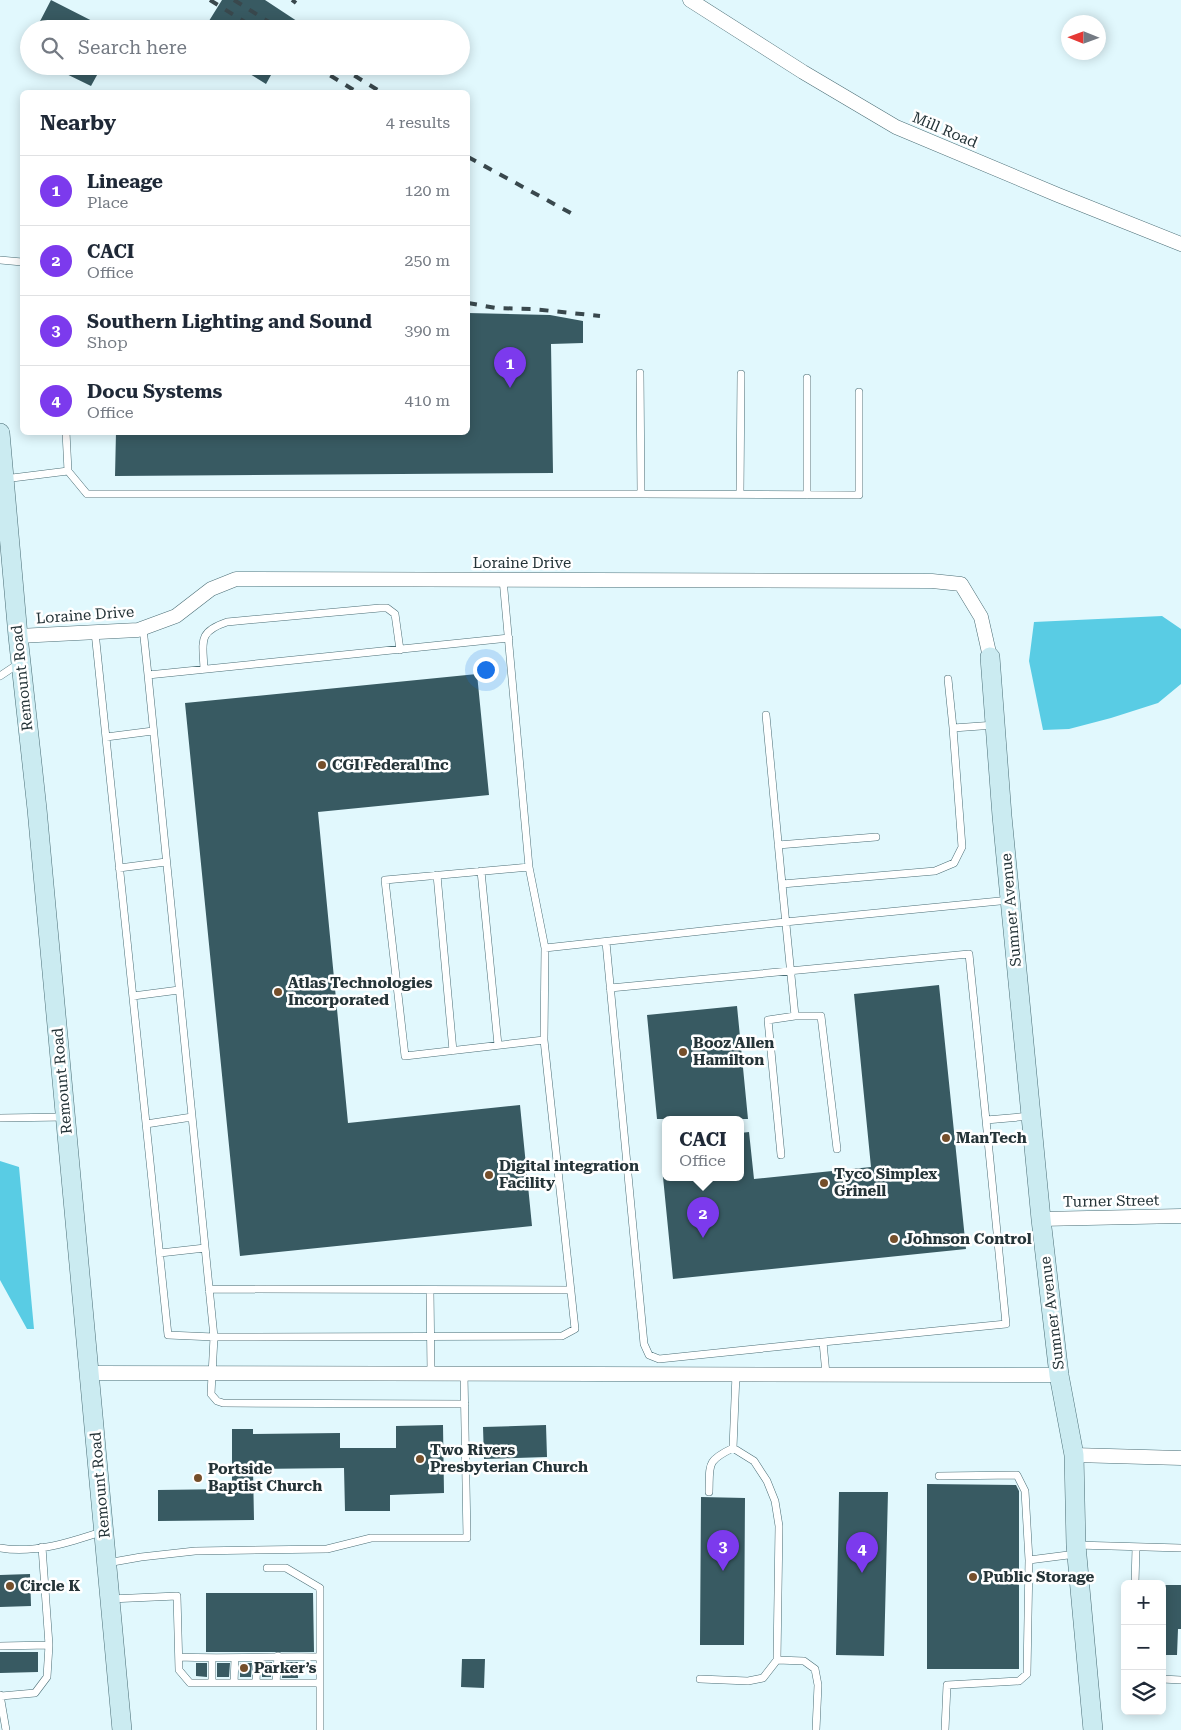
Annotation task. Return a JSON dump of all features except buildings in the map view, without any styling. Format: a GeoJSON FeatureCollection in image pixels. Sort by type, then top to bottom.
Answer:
{"type":"FeatureCollection","features":[{"type":"Feature","properties":{"kind":"main road","name":"Remount Road"},"geometry":{"type":"LineString","coordinates":[[0,433],[20,662],[38,819],[66,1116],[122,1730]]}},
{"type":"Feature","properties":{"kind":"main road","name":"Sumner Avenue"},"geometry":{"type":"LineString","coordinates":[[990,657],[1010,900],[1041,1219],[1059,1375],[1074,1455],[1076,1550],[1093,1730]]}},
{"type":"Feature","properties":{"kind":"street","name":"Mill Road"},"geometry":{"type":"LineString","coordinates":[[690,0],[713,16],[896,127],[1181,244]]}},
{"type":"Feature","properties":{"kind":"street","name":"Loraine Drive"},"geometry":{"type":"LineString","coordinates":[[18,636],[138,630],[176,616],[211,589],[236,578],[922,581],[960,584],[981,617],[990,657]]}},
{"type":"Feature","properties":{"kind":"street","name":"Turner Street"},"geometry":{"type":"LineString","coordinates":[[1041,1219],[1181,1216]]}},
{"type":"Feature","properties":{"kind":"street"},"geometry":{"type":"LineString","coordinates":[[89,1373],[1059,1375]]}},
{"type":"Feature","properties":{"kind":"street"},"geometry":{"type":"LineString","coordinates":[[1074,1455],[1181,1458]]}},
{"type":"Feature","properties":{"kind":"lane"},"geometry":{"type":"LineString","coordinates":[[0,260],[20,262]]}},
{"type":"Feature","properties":{"kind":"lane"},"geometry":{"type":"LineString","coordinates":[[640,373],[641,494]]}},
{"type":"Feature","properties":{"kind":"lane"},"geometry":{"type":"LineString","coordinates":[[740,494],[741,374]]}},
{"type":"Feature","properties":{"kind":"lane"},"geometry":{"type":"LineString","coordinates":[[807,378],[807,495]]}},
{"type":"Feature","properties":{"kind":"lane"},"geometry":{"type":"LineString","coordinates":[[66,435],[68,471],[88,494],[859,495],[859,392]]}},
{"type":"Feature","properties":{"kind":"lane"},"geometry":{"type":"LineString","coordinates":[[4,480],[68,471]]}},
{"type":"Feature","properties":{"kind":"lane"},"geometry":{"type":"LineString","coordinates":[[95,632],[168,1334],[214,1337],[562,1336],[575,1329],[544,1040],[545,948],[529,867],[503,579]]}},
{"type":"Feature","properties":{"kind":"lane"},"geometry":{"type":"LineString","coordinates":[[204,669],[204,639],[207,631],[213,626],[227,622],[387,608],[395,614],[400,650]]}},
{"type":"Feature","properties":{"kind":"lane"},"geometry":{"type":"LineString","coordinates":[[143,628],[214,1337],[211,1373],[212,1394],[217,1402],[223,1403],[465,1404]]}},
{"type":"Feature","properties":{"kind":"lane"},"geometry":{"type":"LineString","coordinates":[[148,675],[509,638]]}},
{"type":"Feature","properties":{"kind":"lane"},"geometry":{"type":"LineString","coordinates":[[0,676],[20,662]]}},
{"type":"Feature","properties":{"kind":"lane"},"geometry":{"type":"LineString","coordinates":[[782,884],[935,871],[954,863],[962,847],[948,679]]}},
{"type":"Feature","properties":{"kind":"lane"},"geometry":{"type":"LineString","coordinates":[[766,715],[795,1016]]}},
{"type":"Feature","properties":{"kind":"lane"},"geometry":{"type":"LineString","coordinates":[[953,728],[996,725]]}},
{"type":"Feature","properties":{"kind":"lane"},"geometry":{"type":"LineString","coordinates":[[106,737],[153,731]]}},
{"type":"Feature","properties":{"kind":"lane"},"geometry":{"type":"LineString","coordinates":[[778,845],[876,837]]}},
{"type":"Feature","properties":{"kind":"lane"},"geometry":{"type":"LineString","coordinates":[[120,868],[166,862]]}},
{"type":"Feature","properties":{"kind":"lane"},"geometry":{"type":"LineString","coordinates":[[529,867],[385,880],[405,1056],[544,1040]]}},
{"type":"Feature","properties":{"kind":"lane"},"geometry":{"type":"LineString","coordinates":[[481,871],[498,1045]]}},
{"type":"Feature","properties":{"kind":"lane"},"geometry":{"type":"LineString","coordinates":[[437,875],[453,1051]]}},
{"type":"Feature","properties":{"kind":"lane"},"geometry":{"type":"LineString","coordinates":[[545,948],[1010,900]]}},
{"type":"Feature","properties":{"kind":"lane"},"geometry":{"type":"LineString","coordinates":[[606,942],[610,988],[644,1344],[649,1354],[659,1358],[1006,1324],[969,954],[791,969],[610,988]]}},
{"type":"Feature","properties":{"kind":"lane"},"geometry":{"type":"LineString","coordinates":[[133,996],[179,990]]}},
{"type":"Feature","properties":{"kind":"lane"},"geometry":{"type":"LineString","coordinates":[[781,1154],[768,1020],[795,1016],[821,1016],[837,1149]]}},
{"type":"Feature","properties":{"kind":"lane"},"geometry":{"type":"LineString","coordinates":[[0,1118],[66,1116]]}},
{"type":"Feature","properties":{"kind":"lane"},"geometry":{"type":"LineString","coordinates":[[986,1120],[1031,1116]]}},
{"type":"Feature","properties":{"kind":"lane"},"geometry":{"type":"LineString","coordinates":[[146,1124],[192,1117]]}},
{"type":"Feature","properties":{"kind":"lane"},"geometry":{"type":"LineString","coordinates":[[160,1253],[205,1248]]}},
{"type":"Feature","properties":{"kind":"lane"},"geometry":{"type":"LineString","coordinates":[[209,1289],[570,1290]]}},
{"type":"Feature","properties":{"kind":"lane"},"geometry":{"type":"LineString","coordinates":[[430,1290],[431,1373]]}},
{"type":"Feature","properties":{"kind":"lane"},"geometry":{"type":"LineString","coordinates":[[823,1342],[826,1374]]}},
{"type":"Feature","properties":{"kind":"lane"},"geometry":{"type":"LineString","coordinates":[[107,1563],[196,1551],[327,1549],[371,1538],[467,1538],[464,1374]]}},
{"type":"Feature","properties":{"kind":"lane"},"geometry":{"type":"LineString","coordinates":[[733,1448],[736,1374]]}},
{"type":"Feature","properties":{"kind":"lane"},"geometry":{"type":"LineString","coordinates":[[709,1492],[710,1465],[717,1456],[733,1448]]}},
{"type":"Feature","properties":{"kind":"lane"},"geometry":{"type":"LineString","coordinates":[[700,1679],[748,1680],[763,1678],[777,1660],[779,1526],[775,1501],[767,1480],[754,1461],[733,1448]]}},
{"type":"Feature","properties":{"kind":"lane"},"geometry":{"type":"LineString","coordinates":[[939,1476],[1017,1475],[1025,1491],[1029,1560],[1027,1674],[1019,1681],[947,1685],[945,1730]]}},
{"type":"Feature","properties":{"kind":"lane"},"geometry":{"type":"LineString","coordinates":[[0,1548],[16,1550],[63,1544],[104,1531]]}},
{"type":"Feature","properties":{"kind":"lane"},"geometry":{"type":"LineString","coordinates":[[6,1730],[1,1695],[36,1693],[47,1677],[48,1644],[42,1547]]}},
{"type":"Feature","properties":{"kind":"lane"},"geometry":{"type":"LineString","coordinates":[[1135,1580],[1136,1547]]}},
{"type":"Feature","properties":{"kind":"lane"},"geometry":{"type":"LineString","coordinates":[[1029,1560],[1076,1550],[1136,1547],[1181,1548]]}},
{"type":"Feature","properties":{"kind":"lane"},"geometry":{"type":"LineString","coordinates":[[267,1568],[286,1568],[320,1588],[320,1730]]}},
{"type":"Feature","properties":{"kind":"lane"},"geometry":{"type":"LineString","coordinates":[[109,1599],[177,1596],[179,1670],[190,1683],[320,1683]]}},
{"type":"Feature","properties":{"kind":"lane"},"geometry":{"type":"LineString","coordinates":[[0,1646],[48,1644]]}},
{"type":"Feature","properties":{"kind":"lane"},"geometry":{"type":"LineString","coordinates":[[179,1657],[235,1659],[278,1656],[319,1657]]}},
{"type":"Feature","properties":{"kind":"lane"},"geometry":{"type":"LineString","coordinates":[[276,1683],[278,1656]]}},
{"type":"Feature","properties":{"kind":"lane"},"geometry":{"type":"LineString","coordinates":[[212,1658],[212,1683]]}},
{"type":"Feature","properties":{"kind":"lane"},"geometry":{"type":"LineString","coordinates":[[256,1658],[256,1683]]}},
{"type":"Feature","properties":{"kind":"lane"},"geometry":{"type":"LineString","coordinates":[[234,1683],[235,1659]]}},
{"type":"Feature","properties":{"kind":"lane"},"geometry":{"type":"LineString","coordinates":[[777,1660],[804,1661],[815,1669],[818,1685],[816,1730]]}},
{"type":"Feature","properties":{"kind":"lane"},"geometry":{"type":"LineString","coordinates":[[1166,1679],[1181,1680]]}},
{"type":"Feature","properties":{"kind":"water"},"geometry":{"type":"Polygon","coordinates":[[[1162,616],[1181,629],[1181,684],[1158,703],[1069,729],[1043,730],[1029,661],[1034,622],[1162,616]]]}},
{"type":"Feature","properties":{"kind":"water"},"geometry":{"type":"Polygon","coordinates":[[[0,1161],[19,1167],[34,1329],[27,1329],[0,1280],[0,1161]]]}},
{"type":"Feature","properties":{"kind":"railway"},"geometry":{"type":"LineString","coordinates":[[210,0],[242,20]]}},
{"type":"Feature","properties":{"kind":"railway"},"geometry":{"type":"LineString","coordinates":[[234,0],[266,20]]}},
{"type":"Feature","properties":{"kind":"railway"},"geometry":{"type":"LineString","coordinates":[[292,0],[296,3]]}},
{"type":"Feature","properties":{"kind":"railway"},"geometry":{"type":"LineString","coordinates":[[330,75],[354,90]]}},
{"type":"Feature","properties":{"kind":"railway"},"geometry":{"type":"LineString","coordinates":[[354,75],[378,90]]}},
{"type":"Feature","properties":{"kind":"railway"},"geometry":{"type":"LineString","coordinates":[[470,158],[578,217]]}},
{"type":"Feature","properties":{"kind":"railway"},"geometry":{"type":"LineString","coordinates":[[470,303],[496,308],[533,309],[600,316]]}},
{"type":"Feature","properties":{"kind":"place","name":"Lineage"},"geometry":{"type":"Point","coordinates":[510,388]}},
{"type":"Feature","properties":{"kind":"place","name":"CGI Federal Inc"},"geometry":{"type":"Point","coordinates":[322,765]}},
{"type":"Feature","properties":{"kind":"place","name":"Atlas Technologies Incorporated"},"geometry":{"type":"Point","coordinates":[278,992]}},
{"type":"Feature","properties":{"kind":"place","name":"Booz Allen Hamilton"},"geometry":{"type":"Point","coordinates":[683,1052]}},
{"type":"Feature","properties":{"kind":"place","name":"ManTech"},"geometry":{"type":"Point","coordinates":[946,1138]}},
{"type":"Feature","properties":{"kind":"place","name":"Digital integration Facility"},"geometry":{"type":"Point","coordinates":[489,1175]}},
{"type":"Feature","properties":{"kind":"place","name":"Tyco Simplex Grinell"},"geometry":{"type":"Point","coordinates":[824,1183]}},
{"type":"Feature","properties":{"kind":"place","name":"CACI"},"geometry":{"type":"Point","coordinates":[703,1238]}},
{"type":"Feature","properties":{"kind":"place","name":"Johnson Control"},"geometry":{"type":"Point","coordinates":[894,1239]}},
{"type":"Feature","properties":{"kind":"place","name":"Two Rivers Presbyterian Church"},"geometry":{"type":"Point","coordinates":[420,1459]}},
{"type":"Feature","properties":{"kind":"place","name":"Portside Baptist Church"},"geometry":{"type":"Point","coordinates":[198,1478]}},
{"type":"Feature","properties":{"kind":"place","name":"Southern Lighting and Sound"},"geometry":{"type":"Point","coordinates":[723,1571]}},
{"type":"Feature","properties":{"kind":"place","name":"Docu Systems"},"geometry":{"type":"Point","coordinates":[862,1573]}},
{"type":"Feature","properties":{"kind":"place","name":"Public Storage"},"geometry":{"type":"Point","coordinates":[973,1577]}},
{"type":"Feature","properties":{"kind":"place","name":"Circle K"},"geometry":{"type":"Point","coordinates":[10,1586]}},
{"type":"Feature","properties":{"kind":"place","name":"Parker’s"},"geometry":{"type":"Point","coordinates":[244,1668]}}]}
